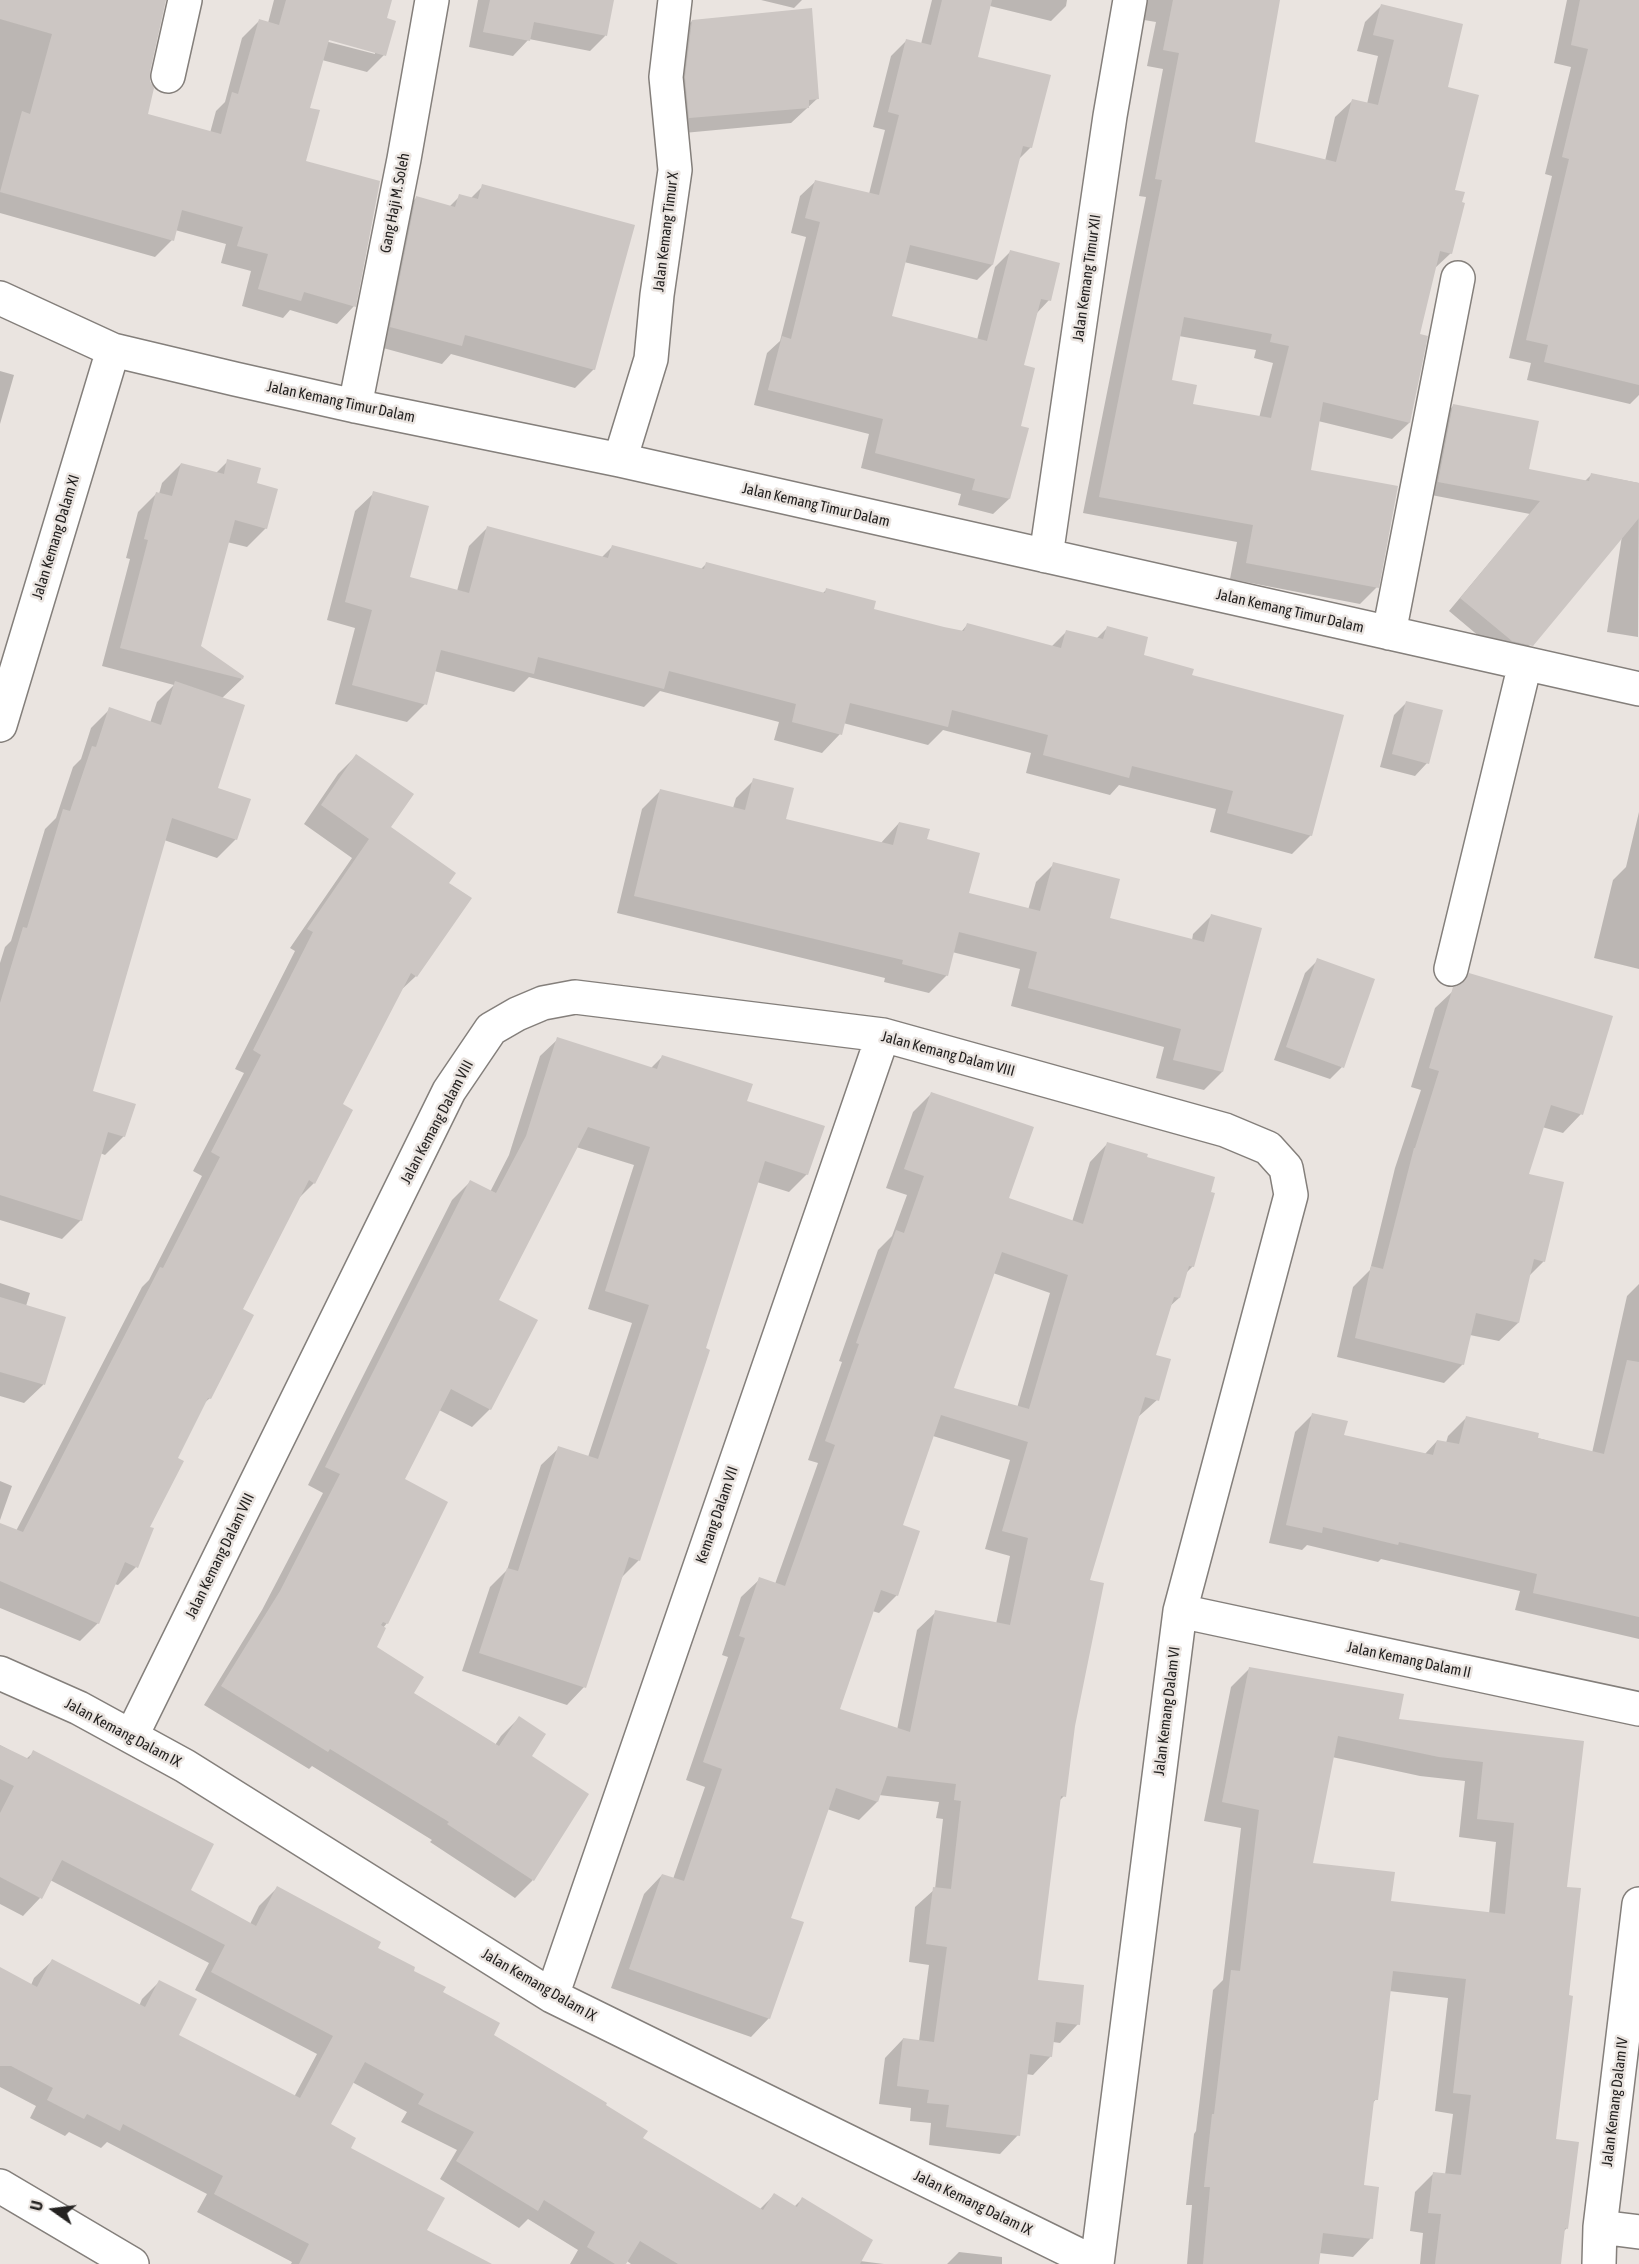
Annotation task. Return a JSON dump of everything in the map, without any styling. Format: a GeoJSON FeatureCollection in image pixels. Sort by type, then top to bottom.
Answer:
{"type":"FeatureCollection","features":[{"type":"Feature","properties":{"kind":"street"},"geometry":{"type":"LineString","coordinates":[[168,76],[185,0]]}},
{"type":"Feature","properties":{"kind":"street","name":"Gang Haji M. Soleh"},"geometry":{"type":"LineString","coordinates":[[355,406],[404,159],[432,0]]}},
{"type":"Feature","properties":{"kind":"street","name":"Jalan Kemang Timur X"},"geometry":{"type":"LineString","coordinates":[[620,460],[651,358],[657,295],[675,170],[666,77],[675,0]]}},
{"type":"Feature","properties":{"kind":"street","name":"Jalan Kemang Timur XII"},"geometry":{"type":"LineString","coordinates":[[1046,556],[1110,116],[1130,0]]}},
{"type":"Feature","properties":{"kind":"street"},"geometry":{"type":"LineString","coordinates":[[1389,633],[1458,278]]}},
{"type":"Feature","properties":{"kind":"street","name":"Jalan Kemang Timur Dalam"},"geometry":{"type":"LineString","coordinates":[[0,298],[113,350],[355,406],[620,460],[1639,689]]}},
{"type":"Feature","properties":{"kind":"street","name":"Jalan Kemang Dalam XI"},"geometry":{"type":"LineString","coordinates":[[0,725],[113,350]]}},
{"type":"Feature","properties":{"kind":"street"},"geometry":{"type":"LineString","coordinates":[[1451,969],[1525,664]]}},
{"type":"Feature","properties":{"kind":"street","name":"Jalan Kemang Dalam VIII"},"geometry":{"type":"LineString","coordinates":[[132,1735],[449,1091],[491,1029],[517,1014],[543,1004],[575,997],[883,1035],[1225,1130],[1268,1148],[1286,1168]]}},
{"type":"Feature","properties":{"kind":"street","name":"Kemang Dalam VII"},"geometry":{"type":"LineString","coordinates":[[552,1996],[883,1035]]}},
{"type":"Feature","properties":{"kind":"street","name":"Jalan Kemang Dalam VI"},"geometry":{"type":"LineString","coordinates":[[1097,2264],[1180,1611],[1291,1195],[1286,1168]]}},
{"type":"Feature","properties":{"kind":"street","name":"Jalan Kemang Dalam II"},"geometry":{"type":"LineString","coordinates":[[1180,1611],[1639,1709]]}},
{"type":"Feature","properties":{"kind":"street","name":"Jalan Kemang Dalam IX"},"geometry":{"type":"LineString","coordinates":[[0,1673],[79,1708],[185,1766],[552,1996],[1097,2264]]}},
{"type":"Feature","properties":{"kind":"street","name":"Jalan Kemang Dalam IV"},"geometry":{"type":"LineString","coordinates":[[1599,2264],[1600,2227],[1639,1904]]}},
{"type":"Feature","properties":{"kind":"street"},"geometry":{"type":"LineString","coordinates":[[0,2186],[132,2264]]}},
{"type":"Feature","properties":{"kind":"street"},"geometry":{"type":"LineString","coordinates":[[1600,2227],[1639,2232]]}},
{"type":"Feature","properties":{"kind":"building"},"geometry":{"type":"Polygon","coordinates":[[[0,0],[166,0],[150,72],[150,81],[154,88],[148,114],[221,134],[232,92],[238,94],[259,19],[279,25],[286,0],[392,0],[387,18],[396,21],[386,56],[329,40],[310,108],[320,110],[306,161],[380,181],[356,307],[304,292],[301,301],[258,289],[268,254],[237,246],[243,227],[182,210],[174,241],[0,192],[22,111],[30,114],[52,34],[0,19],[0,0]]]}},
{"type":"Feature","properties":{"kind":"building"},"geometry":{"type":"Polygon","coordinates":[[[490,0],[614,0],[607,36],[534,22],[530,41],[483,32],[490,0]]]}},
{"type":"Feature","properties":{"kind":"building"},"geometry":{"type":"Polygon","coordinates":[[[942,0],[992,0],[978,57],[1051,75],[1032,148],[1023,146],[993,265],[910,245],[892,316],[987,341],[1010,250],[1060,263],[1051,301],[1041,299],[1024,365],[1035,368],[1021,426],[1029,428],[1010,499],[972,490],[975,479],[875,453],[883,419],[768,390],[782,336],[791,339],[820,222],[805,218],[815,180],[879,195],[899,115],[888,112],[906,39],[931,45],[942,0]]]}},
{"type":"Feature","properties":{"kind":"building"},"geometry":{"type":"Polygon","coordinates":[[[1173,0],[1280,0],[1255,142],[1336,162],[1352,99],[1378,105],[1394,40],[1373,35],[1381,4],[1463,24],[1448,87],[1479,95],[1455,190],[1465,192],[1462,202],[1465,203],[1452,254],[1440,251],[1420,334],[1428,336],[1410,423],[1323,402],[1311,470],[1398,486],[1379,588],[1246,563],[1253,525],[1099,497],[1162,180],[1155,179],[1179,53],[1163,50],[1173,0]],[[1184,317],[1172,380],[1197,385],[1193,404],[1271,418],[1289,346],[1270,342],[1272,334],[1184,317]]]}},
{"type":"Feature","properties":{"kind":"building"},"geometry":{"type":"Polygon","coordinates":[[[1580,0],[1639,0],[1639,385],[1544,362],[1548,345],[1526,340],[1569,159],[1562,157],[1588,49],[1571,45],[1580,0]]]}},
{"type":"Feature","properties":{"kind":"building"},"geometry":{"type":"Polygon","coordinates":[[[812,8],[819,99],[809,100],[809,108],[689,118],[685,77],[692,20],[812,8]]]}},
{"type":"Feature","properties":{"kind":"building"},"geometry":{"type":"Polygon","coordinates":[[[482,184],[635,225],[595,370],[465,335],[462,346],[390,327],[416,196],[455,207],[459,194],[478,199],[482,184]]]}},
{"type":"Feature","properties":{"kind":"building"},"geometry":{"type":"Polygon","coordinates":[[[1453,404],[1539,421],[1529,469],[1589,481],[1591,473],[1639,483],[1639,518],[1533,646],[1512,641],[1460,598],[1540,501],[1438,482],[1453,404]]]}},
{"type":"Feature","properties":{"kind":"building"},"geometry":{"type":"Polygon","coordinates":[[[227,459],[261,468],[257,483],[278,489],[267,529],[235,520],[201,646],[244,676],[243,679],[120,648],[148,540],[144,539],[156,492],[172,496],[181,463],[224,474],[227,459]]]}},
{"type":"Feature","properties":{"kind":"building"},"geometry":{"type":"Polygon","coordinates":[[[373,491],[429,506],[410,577],[469,593],[487,526],[608,558],[612,545],[704,569],[706,562],[825,593],[826,588],[876,601],[874,609],[944,627],[964,631],[967,623],[1061,648],[1066,630],[1103,639],[1107,626],[1148,637],[1144,655],[1194,669],[1192,675],[1344,715],[1312,836],[1227,813],[1233,791],[1132,766],[1129,778],[1043,755],[1048,735],[952,710],[948,727],[850,703],[842,735],[792,722],[796,704],[669,671],[664,689],[538,657],[534,674],[441,650],[427,705],[352,685],[372,610],[345,602],[373,491]]]}},
{"type":"Feature","properties":{"kind":"building"},"geometry":{"type":"Polygon","coordinates":[[[175,681],[245,705],[218,788],[251,799],[237,840],[172,818],[93,1091],[136,1104],[125,1137],[108,1132],[82,1221],[0,1195],[0,1003],[23,927],[27,928],[63,809],[70,811],[92,746],[96,747],[109,707],[161,725],[175,681]]]}},
{"type":"Feature","properties":{"kind":"building"},"geometry":{"type":"Polygon","coordinates":[[[1406,701],[1443,710],[1429,764],[1392,754],[1406,701]]]}},
{"type":"Feature","properties":{"kind":"building"},"geometry":{"type":"Polygon","coordinates":[[[356,754],[414,794],[391,827],[456,873],[449,883],[472,898],[417,977],[411,973],[343,1104],[353,1110],[315,1184],[309,1180],[243,1309],[254,1315],[178,1458],[184,1461],[150,1527],[154,1528],[138,1568],[125,1562],[99,1624],[0,1581],[0,1523],[23,1532],[160,1267],[163,1268],[220,1157],[211,1152],[261,1055],[253,1050],[313,932],[307,929],[369,839],[321,805],[356,754]]]}},
{"type":"Feature","properties":{"kind":"building"},"geometry":{"type":"Polygon","coordinates":[[[753,778],[794,788],[786,819],[893,845],[899,822],[930,829],[927,839],[980,853],[969,893],[1040,911],[1053,862],[1120,879],[1110,918],[1204,942],[1211,914],[1262,928],[1223,1072],[1173,1060],[1181,1029],[1028,988],[1037,952],[959,932],[948,976],[902,964],[903,960],[634,896],[660,789],[745,810],[753,778]]]}},
{"type":"Feature","properties":{"kind":"building"},"geometry":{"type":"Polygon","coordinates":[[[1317,958],[1375,979],[1344,1068],[1286,1047],[1317,958]]]}},
{"type":"Feature","properties":{"kind":"building"},"geometry":{"type":"Polygon","coordinates":[[[1469,973],[1613,1016],[1583,1115],[1551,1105],[1529,1174],[1564,1182],[1545,1262],[1534,1259],[1519,1323],[1476,1313],[1464,1365],[1355,1338],[1371,1266],[1383,1269],[1414,1148],[1439,1071],[1429,1068],[1453,987],[1464,982],[1469,973]]]}},
{"type":"Feature","properties":{"kind":"building"},"geometry":{"type":"Polygon","coordinates":[[[557,1037],[657,1069],[662,1055],[753,1084],[747,1101],[825,1126],[808,1175],[765,1161],[706,1348],[710,1350],[640,1561],[629,1557],[586,1688],[479,1653],[507,1568],[518,1571],[558,1446],[598,1459],[649,1305],[605,1291],[650,1147],[588,1127],[499,1300],[538,1320],[491,1410],[451,1389],[405,1479],[448,1502],[388,1624],[383,1622],[381,1625],[386,1628],[377,1647],[424,1677],[414,1693],[499,1746],[519,1716],[546,1734],[532,1756],[589,1794],[534,1881],[447,1824],[449,1822],[330,1749],[328,1752],[221,1686],[280,1591],[340,1474],[325,1467],[470,1180],[496,1193],[526,1136],[557,1037]]]}},
{"type":"Feature","properties":{"kind":"building"},"geometry":{"type":"Polygon","coordinates":[[[931,1092],[1034,1127],[1009,1198],[1083,1224],[1107,1142],[1148,1154],[1147,1157],[1215,1177],[1211,1192],[1215,1193],[1194,1267],[1189,1266],[1180,1298],[1174,1297],[1156,1355],[1171,1359],[1159,1401],[1145,1397],[1090,1580],[1104,1583],[1075,1726],[1066,1797],[1061,1796],[1038,1980],[1084,1985],[1080,2025],[1056,2022],[1052,2057],[1030,2054],[1020,2136],[946,2127],[949,2105],[927,2103],[929,2090],[897,2086],[903,2038],[934,2042],[947,1947],[926,1944],[933,1887],[951,1889],[961,1801],[954,1800],[956,1784],[887,1776],[878,1802],[836,1788],[791,1918],[804,1922],[770,2019],[629,1969],[662,1874],[684,1881],[722,1769],[703,1762],[745,1638],[739,1636],[759,1577],[785,1586],[835,1445],[825,1441],[859,1344],[856,1343],[896,1230],[904,1233],[924,1176],[904,1169],[931,1092]],[[1002,1252],[954,1388],[1029,1409],[1068,1275],[1002,1252]],[[941,1415],[903,1525],[920,1531],[898,1596],[881,1590],[840,1709],[910,1732],[935,1610],[1010,1625],[1028,1538],[1002,1531],[1028,1442],[941,1415]]]}},
{"type":"Feature","properties":{"kind":"building"},"geometry":{"type":"Polygon","coordinates":[[[0,1297],[66,1317],[45,1385],[0,1372],[0,1297]]]}},
{"type":"Feature","properties":{"kind":"building"},"geometry":{"type":"Polygon","coordinates":[[[1627,1360],[1639,1362],[1639,1617],[1533,1593],[1537,1574],[1323,1527],[1322,1533],[1286,1525],[1312,1413],[1348,1421],[1344,1435],[1433,1455],[1437,1440],[1459,1444],[1466,1416],[1539,1433],[1538,1438],[1604,1454],[1627,1360]]]}},
{"type":"Feature","properties":{"kind":"building"},"geometry":{"type":"Polygon","coordinates":[[[1249,1667],[1404,1694],[1399,1719],[1584,1741],[1567,1887],[1581,1888],[1569,1995],[1573,1996],[1556,2139],[1579,2142],[1568,2229],[1565,2228],[1561,2264],[1435,2264],[1441,2214],[1428,2213],[1433,2172],[1461,2175],[1471,2095],[1453,2093],[1466,1979],[1393,1971],[1378,2100],[1374,2100],[1364,2185],[1379,2187],[1373,2239],[1323,2233],[1319,2264],[1203,2264],[1210,2187],[1204,2187],[1212,2114],[1214,2114],[1231,1970],[1240,1971],[1259,1810],[1222,1802],[1249,1667]],[[1338,1736],[1313,1863],[1395,1872],[1391,1901],[1505,1914],[1514,1823],[1477,1819],[1483,1762],[1439,1757],[1338,1736]]]}},
{"type":"Feature","properties":{"kind":"building"},"geometry":{"type":"Polygon","coordinates":[[[0,1745],[29,1759],[33,1750],[214,1844],[191,1890],[256,1926],[277,1886],[381,1942],[378,1948],[415,1967],[414,1971],[446,1987],[443,1992],[500,2023],[494,2035],[607,2103],[606,2105],[648,2131],[643,2138],[763,2210],[774,2193],[797,2207],[802,2197],[873,2240],[860,2264],[678,2264],[640,2241],[626,2264],[615,2264],[587,2247],[595,2232],[544,2200],[538,2211],[456,2161],[474,2132],[418,2104],[424,2094],[365,2062],[331,2124],[356,2138],[351,2148],[445,2198],[427,2230],[492,2264],[299,2264],[309,2244],[214,2194],[223,2176],[123,2124],[120,2131],[87,2114],[84,2119],[47,2100],[53,2088],[11,2066],[0,2066],[0,1967],[37,1987],[52,1959],[145,2007],[159,1980],[197,1999],[179,2035],[300,2098],[333,2036],[211,1972],[225,1945],[62,1860],[42,1899],[0,1877],[0,1813],[14,1786],[0,1779],[0,1745]]]}}]}
